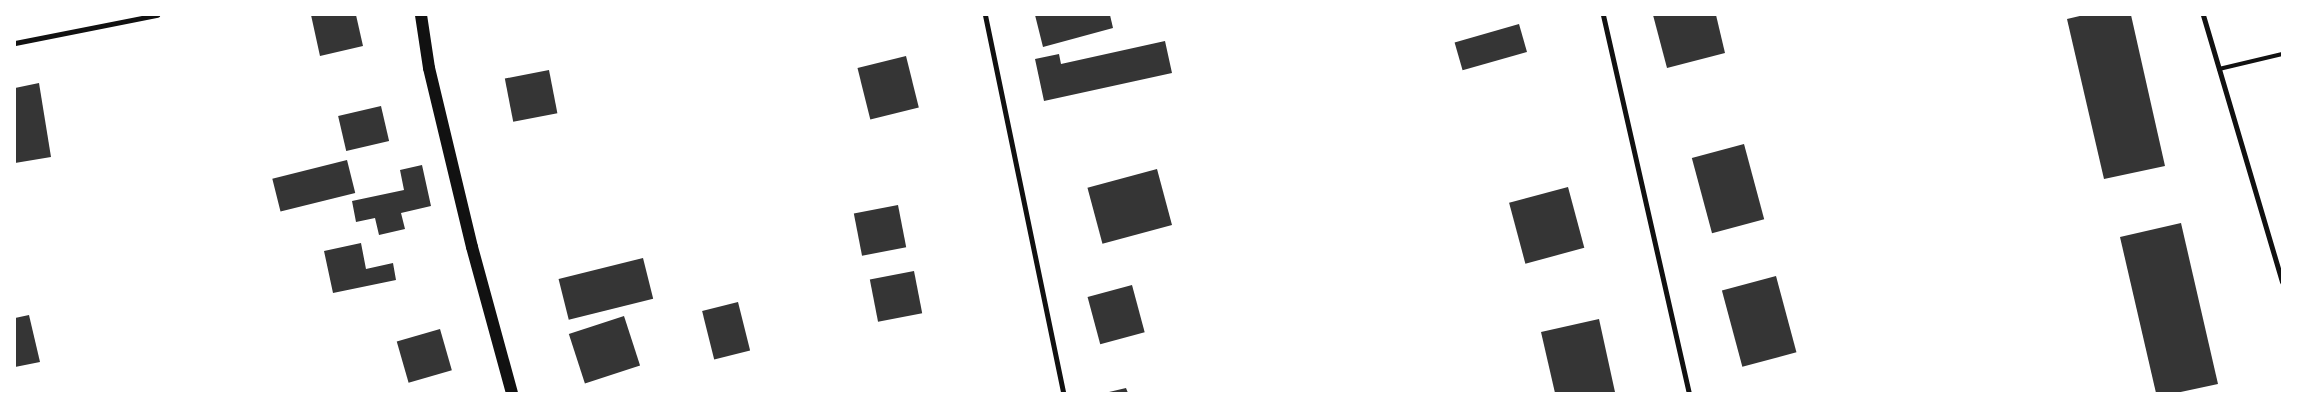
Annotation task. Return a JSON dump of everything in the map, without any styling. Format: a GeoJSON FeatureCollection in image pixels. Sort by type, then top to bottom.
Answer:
{"type":"FeatureCollection","features":[{"type":"Feature","properties":{"kind":"main road"},"geometry":{"type":"LineString","coordinates":[[421,15],[429,68],[461,200],[512,393]]}},
{"type":"Feature","properties":{"kind":"street"},"geometry":{"type":"LineString","coordinates":[[15,43],[157,15]]}},
{"type":"Feature","properties":{"kind":"street"},"geometry":{"type":"LineString","coordinates":[[985,15],[1063,393]]}},
{"type":"Feature","properties":{"kind":"street"},"geometry":{"type":"LineString","coordinates":[[1603,15],[1689,393]]}},
{"type":"Feature","properties":{"kind":"street"},"geometry":{"type":"LineString","coordinates":[[2203,15],[2282,282]]}},
{"type":"Feature","properties":{"kind":"lane"},"geometry":{"type":"LineString","coordinates":[[2219,69],[2282,54]]}},
{"type":"Feature","properties":{"kind":"building"},"geometry":{"type":"Polygon","coordinates":[[[311,15],[356,15],[363,46],[320,56],[311,15]]]}},
{"type":"Feature","properties":{"kind":"building"},"geometry":{"type":"Polygon","coordinates":[[[1035,15],[1110,15],[1113,28],[1043,47],[1035,15]]]}},
{"type":"Feature","properties":{"kind":"building"},"geometry":{"type":"Polygon","coordinates":[[[1653,15],[1716,15],[1725,53],[1667,68],[1653,15]]]}},
{"type":"Feature","properties":{"kind":"building"},"geometry":{"type":"Polygon","coordinates":[[[2084,15],[2131,15],[2165,166],[2104,179],[2067,19],[2084,15]]]}},
{"type":"Feature","properties":{"kind":"building"},"geometry":{"type":"Polygon","coordinates":[[[1519,24],[1527,52],[1463,70],[1455,42],[1519,24]]]}},
{"type":"Feature","properties":{"kind":"building"},"geometry":{"type":"Polygon","coordinates":[[[1165,41],[1172,73],[1044,101],[1035,59],[1059,54],[1061,64],[1165,41]]]}},
{"type":"Feature","properties":{"kind":"building"},"geometry":{"type":"Polygon","coordinates":[[[906,56],[919,107],[870,120],[857,68],[906,56]]]}},
{"type":"Feature","properties":{"kind":"building"},"geometry":{"type":"Polygon","coordinates":[[[549,70],[557,113],[513,122],[505,79],[549,70]]]}},
{"type":"Feature","properties":{"kind":"building"},"geometry":{"type":"Polygon","coordinates":[[[39,83],[51,157],[15,163],[15,88],[39,83]]]}},
{"type":"Feature","properties":{"kind":"building"},"geometry":{"type":"Polygon","coordinates":[[[381,106],[389,141],[346,151],[338,116],[381,106]]]}},
{"type":"Feature","properties":{"kind":"building"},"geometry":{"type":"Polygon","coordinates":[[[1744,144],[1764,219],[1712,233],[1692,158],[1744,144]]]}},
{"type":"Feature","properties":{"kind":"building"},"geometry":{"type":"Polygon","coordinates":[[[347,160],[355,193],[281,212],[272,179],[347,160]]]}},
{"type":"Feature","properties":{"kind":"building"},"geometry":{"type":"Polygon","coordinates":[[[422,165],[431,206],[401,213],[405,229],[379,235],[375,218],[356,222],[352,201],[404,190],[400,170],[422,165]]]}},
{"type":"Feature","properties":{"kind":"building"},"geometry":{"type":"Polygon","coordinates":[[[1157,169],[1172,225],[1102,244],[1087,188],[1157,169]]]}},
{"type":"Feature","properties":{"kind":"building"},"geometry":{"type":"Polygon","coordinates":[[[1568,187],[1584,248],[1525,264],[1509,203],[1568,187]]]}},
{"type":"Feature","properties":{"kind":"building"},"geometry":{"type":"Polygon","coordinates":[[[898,205],[906,247],[862,256],[854,214],[898,205]]]}},
{"type":"Feature","properties":{"kind":"building"},"geometry":{"type":"Polygon","coordinates":[[[2181,223],[2218,384],[2176,393],[2156,393],[2120,237],[2181,223]]]}},
{"type":"Feature","properties":{"kind":"building"},"geometry":{"type":"Polygon","coordinates":[[[361,243],[366,269],[393,263],[396,280],[333,293],[324,251],[361,243]]]}},
{"type":"Feature","properties":{"kind":"building"},"geometry":{"type":"Polygon","coordinates":[[[643,258],[653,299],[569,320],[559,279],[643,258]]]}},
{"type":"Feature","properties":{"kind":"building"},"geometry":{"type":"Polygon","coordinates":[[[914,271],[922,313],[878,322],[870,280],[914,271]]]}},
{"type":"Feature","properties":{"kind":"building"},"geometry":{"type":"Polygon","coordinates":[[[1776,276],[1796,352],[1742,367],[1722,290],[1776,276]]]}},
{"type":"Feature","properties":{"kind":"building"},"geometry":{"type":"Polygon","coordinates":[[[1132,285],[1145,332],[1100,344],[1088,297],[1132,285]]]}},
{"type":"Feature","properties":{"kind":"building"},"geometry":{"type":"Polygon","coordinates":[[[738,302],[750,351],[714,359],[702,311],[738,302]]]}},
{"type":"Feature","properties":{"kind":"building"},"geometry":{"type":"Polygon","coordinates":[[[29,315],[40,362],[15,367],[15,318],[29,315]]]}},
{"type":"Feature","properties":{"kind":"building"},"geometry":{"type":"Polygon","coordinates":[[[624,316],[640,365],[585,383],[569,334],[624,316]]]}},
{"type":"Feature","properties":{"kind":"building"},"geometry":{"type":"Polygon","coordinates":[[[1599,319],[1615,392],[1555,393],[1541,332],[1599,319]]]}},
{"type":"Feature","properties":{"kind":"building"},"geometry":{"type":"Polygon","coordinates":[[[440,329],[452,370],[409,383],[397,341],[440,329]]]}},
{"type":"Feature","properties":{"kind":"building"},"geometry":{"type":"Polygon","coordinates":[[[1126,388],[1128,393],[1109,393],[1109,392],[1126,388]]]}}]}
